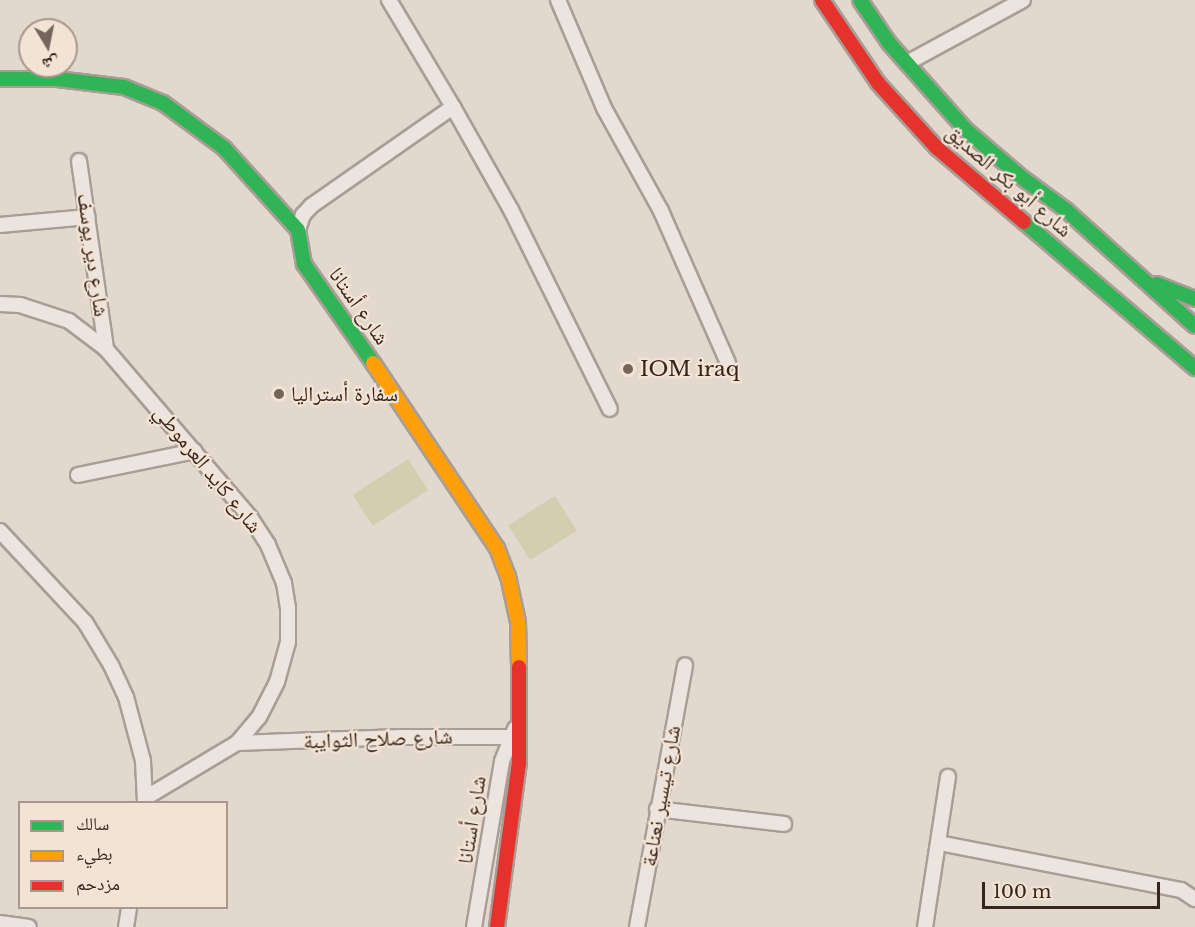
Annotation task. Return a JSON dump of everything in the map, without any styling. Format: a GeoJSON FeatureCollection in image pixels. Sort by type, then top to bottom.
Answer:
{"type":"FeatureCollection","features":[{"type":"Feature","properties":{"kind":"street"},"geometry":{"type":"LineString","coordinates":[[389,0],[511,210],[610,409]]}},
{"type":"Feature","properties":{"kind":"street"},"geometry":{"type":"LineString","coordinates":[[558,0],[604,108],[661,211],[728,363]]}},
{"type":"Feature","properties":{"kind":"street","name":"شارع أبو بكر الصديق"},"geometry":{"type":"LineString","coordinates":[[822,0],[878,83],[937,148],[1195,368]]}},
{"type":"Feature","properties":{"kind":"street","name":"شارع أبو بكر الصديق"},"geometry":{"type":"LineString","coordinates":[[860,0],[907,63],[965,129],[1021,177],[1066,210],[1195,326]]}},
{"type":"Feature","properties":{"kind":"street"},"geometry":{"type":"LineString","coordinates":[[907,63],[1023,0]]}},
{"type":"Feature","properties":{"kind":"street"},"geometry":{"type":"LineString","coordinates":[[0,79],[57,79],[124,87],[163,103],[197,125],[224,148],[298,230],[303,216],[311,206],[453,107]]}},
{"type":"Feature","properties":{"kind":"street","name":"شارع دير يوسف"},"geometry":{"type":"LineString","coordinates":[[79,160],[106,349]]}},
{"type":"Feature","properties":{"kind":"street"},"geometry":{"type":"LineString","coordinates":[[0,225],[88,217]]}},
{"type":"Feature","properties":{"kind":"street","name":"شارع أستانا"},"geometry":{"type":"LineString","coordinates":[[298,230],[304,264],[437,456],[504,563],[518,622],[515,736],[519,762],[497,927]]}},
{"type":"Feature","properties":{"kind":"street"},"geometry":{"type":"LineString","coordinates":[[1140,275],[1195,298]]}},
{"type":"Feature","properties":{"kind":"street","name":"شارع كايد العرموطي"},"geometry":{"type":"LineString","coordinates":[[0,304],[20,305],[69,321],[106,349],[250,517],[268,545],[281,575],[288,608],[288,642],[277,682],[259,717],[237,743],[145,800]]}},
{"type":"Feature","properties":{"kind":"street"},"geometry":{"type":"LineString","coordinates":[[78,475],[195,451]]}},
{"type":"Feature","properties":{"kind":"street"},"geometry":{"type":"LineString","coordinates":[[0,531],[85,622],[111,665],[126,698],[143,761],[145,800]]}},
{"type":"Feature","properties":{"kind":"street","name":"شارع تيسير نعناعة"},"geometry":{"type":"LineString","coordinates":[[637,927],[685,665]]}},
{"type":"Feature","properties":{"kind":"street","name":"شارع صلاح الثوايبة"},"geometry":{"type":"LineString","coordinates":[[237,743],[400,736],[515,736]]}},
{"type":"Feature","properties":{"kind":"street","name":"شارع أستانا"},"geometry":{"type":"LineString","coordinates":[[474,927],[502,761],[515,736]]}},
{"type":"Feature","properties":{"kind":"street"},"geometry":{"type":"LineString","coordinates":[[925,927],[948,777]]}},
{"type":"Feature","properties":{"kind":"street"},"geometry":{"type":"LineString","coordinates":[[657,809],[784,824]]}},
{"type":"Feature","properties":{"kind":"street"},"geometry":{"type":"LineString","coordinates":[[939,843],[1181,890],[1195,899]]}},
{"type":"Feature","properties":{"kind":"street"},"geometry":{"type":"LineString","coordinates":[[126,927],[129,909]]}},
{"type":"Feature","properties":{"kind":"street"},"geometry":{"type":"LineString","coordinates":[[0,923],[29,927]]}},
{"type":"Feature","properties":{"kind":"shaded area"},"geometry":{"type":"Polygon","coordinates":[[[408,459],[428,490],[373,526],[353,495],[408,459]]]}},
{"type":"Feature","properties":{"kind":"shaded area"},"geometry":{"type":"Polygon","coordinates":[[[555,496],[577,531],[530,560],[508,525],[555,496]]]}},
{"type":"Feature","properties":{"kind":"traffic: fast"},"geometry":{"type":"LineString","coordinates":[[860,0],[889,43],[965,129],[1021,177],[1066,210],[1195,326]]}},
{"type":"Feature","properties":{"kind":"traffic: fast"},"geometry":{"type":"LineString","coordinates":[[0,79],[57,79],[124,87],[163,103],[224,148],[298,230],[304,264],[373,363]]}},
{"type":"Feature","properties":{"kind":"traffic: fast"},"geometry":{"type":"LineString","coordinates":[[1024,222],[1195,368]]}},
{"type":"Feature","properties":{"kind":"traffic: fast"},"geometry":{"type":"LineString","coordinates":[[1157,284],[1195,299]]}},
{"type":"Feature","properties":{"kind":"traffic: slow"},"geometry":{"type":"LineString","coordinates":[[373,363],[497,548],[508,576],[518,622],[519,667]]}},
{"type":"Feature","properties":{"kind":"traffic: jam"},"geometry":{"type":"LineString","coordinates":[[822,0],[878,83],[937,148],[1024,222]]}},
{"type":"Feature","properties":{"kind":"traffic: jam"},"geometry":{"type":"LineString","coordinates":[[497,927],[519,762],[519,667]]}},
{"type":"Feature","properties":{"kind":"place","name":"IOM iraq"},"geometry":{"type":"Point","coordinates":[628,369]}},
{"type":"Feature","properties":{"kind":"place","name":"سفارة أستراليا"},"geometry":{"type":"Point","coordinates":[279,394]}}]}
